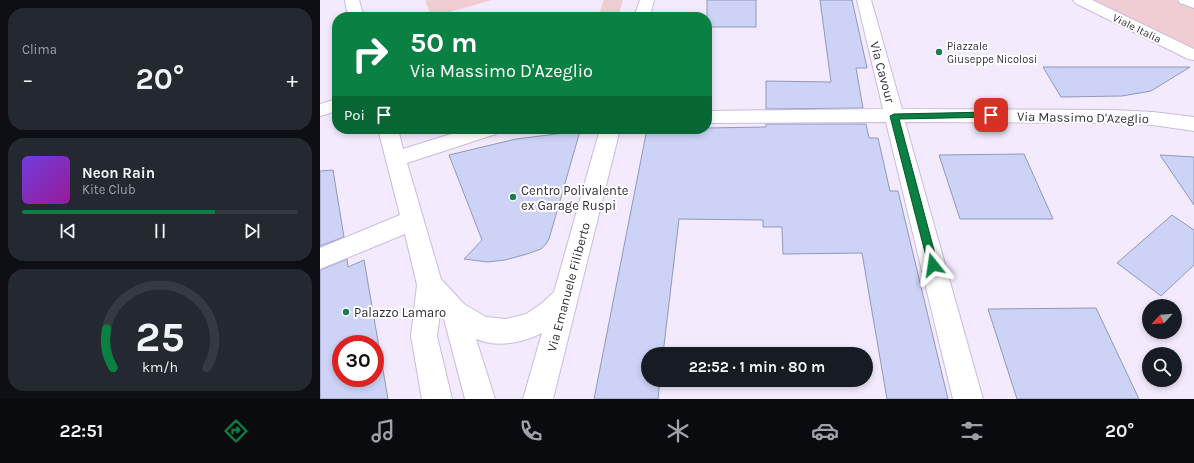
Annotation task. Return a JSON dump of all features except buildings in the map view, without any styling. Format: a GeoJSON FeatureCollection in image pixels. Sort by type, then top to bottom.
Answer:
{"type":"FeatureCollection","features":[{"type":"Feature","properties":{"kind":"street"},"geometry":{"type":"LineString","coordinates":[[352,0],[355,12]]}},
{"type":"Feature","properties":{"kind":"street"},"geometry":{"type":"LineString","coordinates":[[643,12],[647,0]]}},
{"type":"Feature","properties":{"kind":"street","name":"Via Cavour"},"geometry":{"type":"LineString","coordinates":[[864,0],[968,399]]}},
{"type":"Feature","properties":{"kind":"street","name":"Viale Italia"},"geometry":{"type":"LineString","coordinates":[[1080,0],[1194,55]]}},
{"type":"Feature","properties":{"kind":"street"},"geometry":{"type":"LineString","coordinates":[[1185,0],[1194,4]]}},
{"type":"Feature","properties":{"kind":"street"},"geometry":{"type":"LineString","coordinates":[[320,110],[332,106]]}},
{"type":"Feature","properties":{"kind":"street","name":"Via Massimo D'Azeglio"},"geometry":{"type":"LineString","coordinates":[[712,117],[976,115],[1137,117],[1194,124]]}},
{"type":"Feature","properties":{"kind":"street"},"geometry":{"type":"LineString","coordinates":[[389,134],[430,285],[424,336],[437,399]]}},
{"type":"Feature","properties":{"kind":"street"},"geometry":{"type":"LineString","coordinates":[[396,159],[474,134]]}},
{"type":"Feature","properties":{"kind":"street","name":"Via Emanuele Filiberto"},"geometry":{"type":"LineString","coordinates":[[538,399],[609,134]]}},
{"type":"Feature","properties":{"kind":"street"},"geometry":{"type":"LineString","coordinates":[[320,258],[413,220]]}},
{"type":"Feature","properties":{"kind":"street"},"geometry":{"type":"LineString","coordinates":[[430,285],[455,313],[482,329],[506,332],[532,325],[550,313],[565,298]]}},
{"type":"Feature","properties":{"kind":"street"},"geometry":{"type":"LineString","coordinates":[[455,313],[480,399]]}},
{"type":"Feature","properties":{"kind":"shaded area"},"geometry":{"type":"Polygon","coordinates":[[[492,0],[450,12],[430,12],[425,1],[492,0]]]}},
{"type":"Feature","properties":{"kind":"shaded area"},"geometry":{"type":"Polygon","coordinates":[[[604,0],[623,0],[619,12],[600,12],[604,0]]]}},
{"type":"Feature","properties":{"kind":"shaded area"},"geometry":{"type":"Polygon","coordinates":[[[1084,0],[1175,0],[1194,8],[1194,53],[1084,0]]]}},
{"type":"Feature","properties":{"kind":"place","name":"Piazzale Giuseppe Nicolosi"},"geometry":{"type":"Point","coordinates":[939,52]}},
{"type":"Feature","properties":{"kind":"place","name":"Centro Polivalente ex Garage Ruspi"},"geometry":{"type":"Point","coordinates":[513,197]}},
{"type":"Feature","properties":{"kind":"place","name":"Palazzo Lamaro"},"geometry":{"type":"Point","coordinates":[346,312]}},
{"type":"Feature","properties":{"kind":"route"},"geometry":{"type":"LineString","coordinates":[[933,265],[894,116],[991,115]]}}]}
